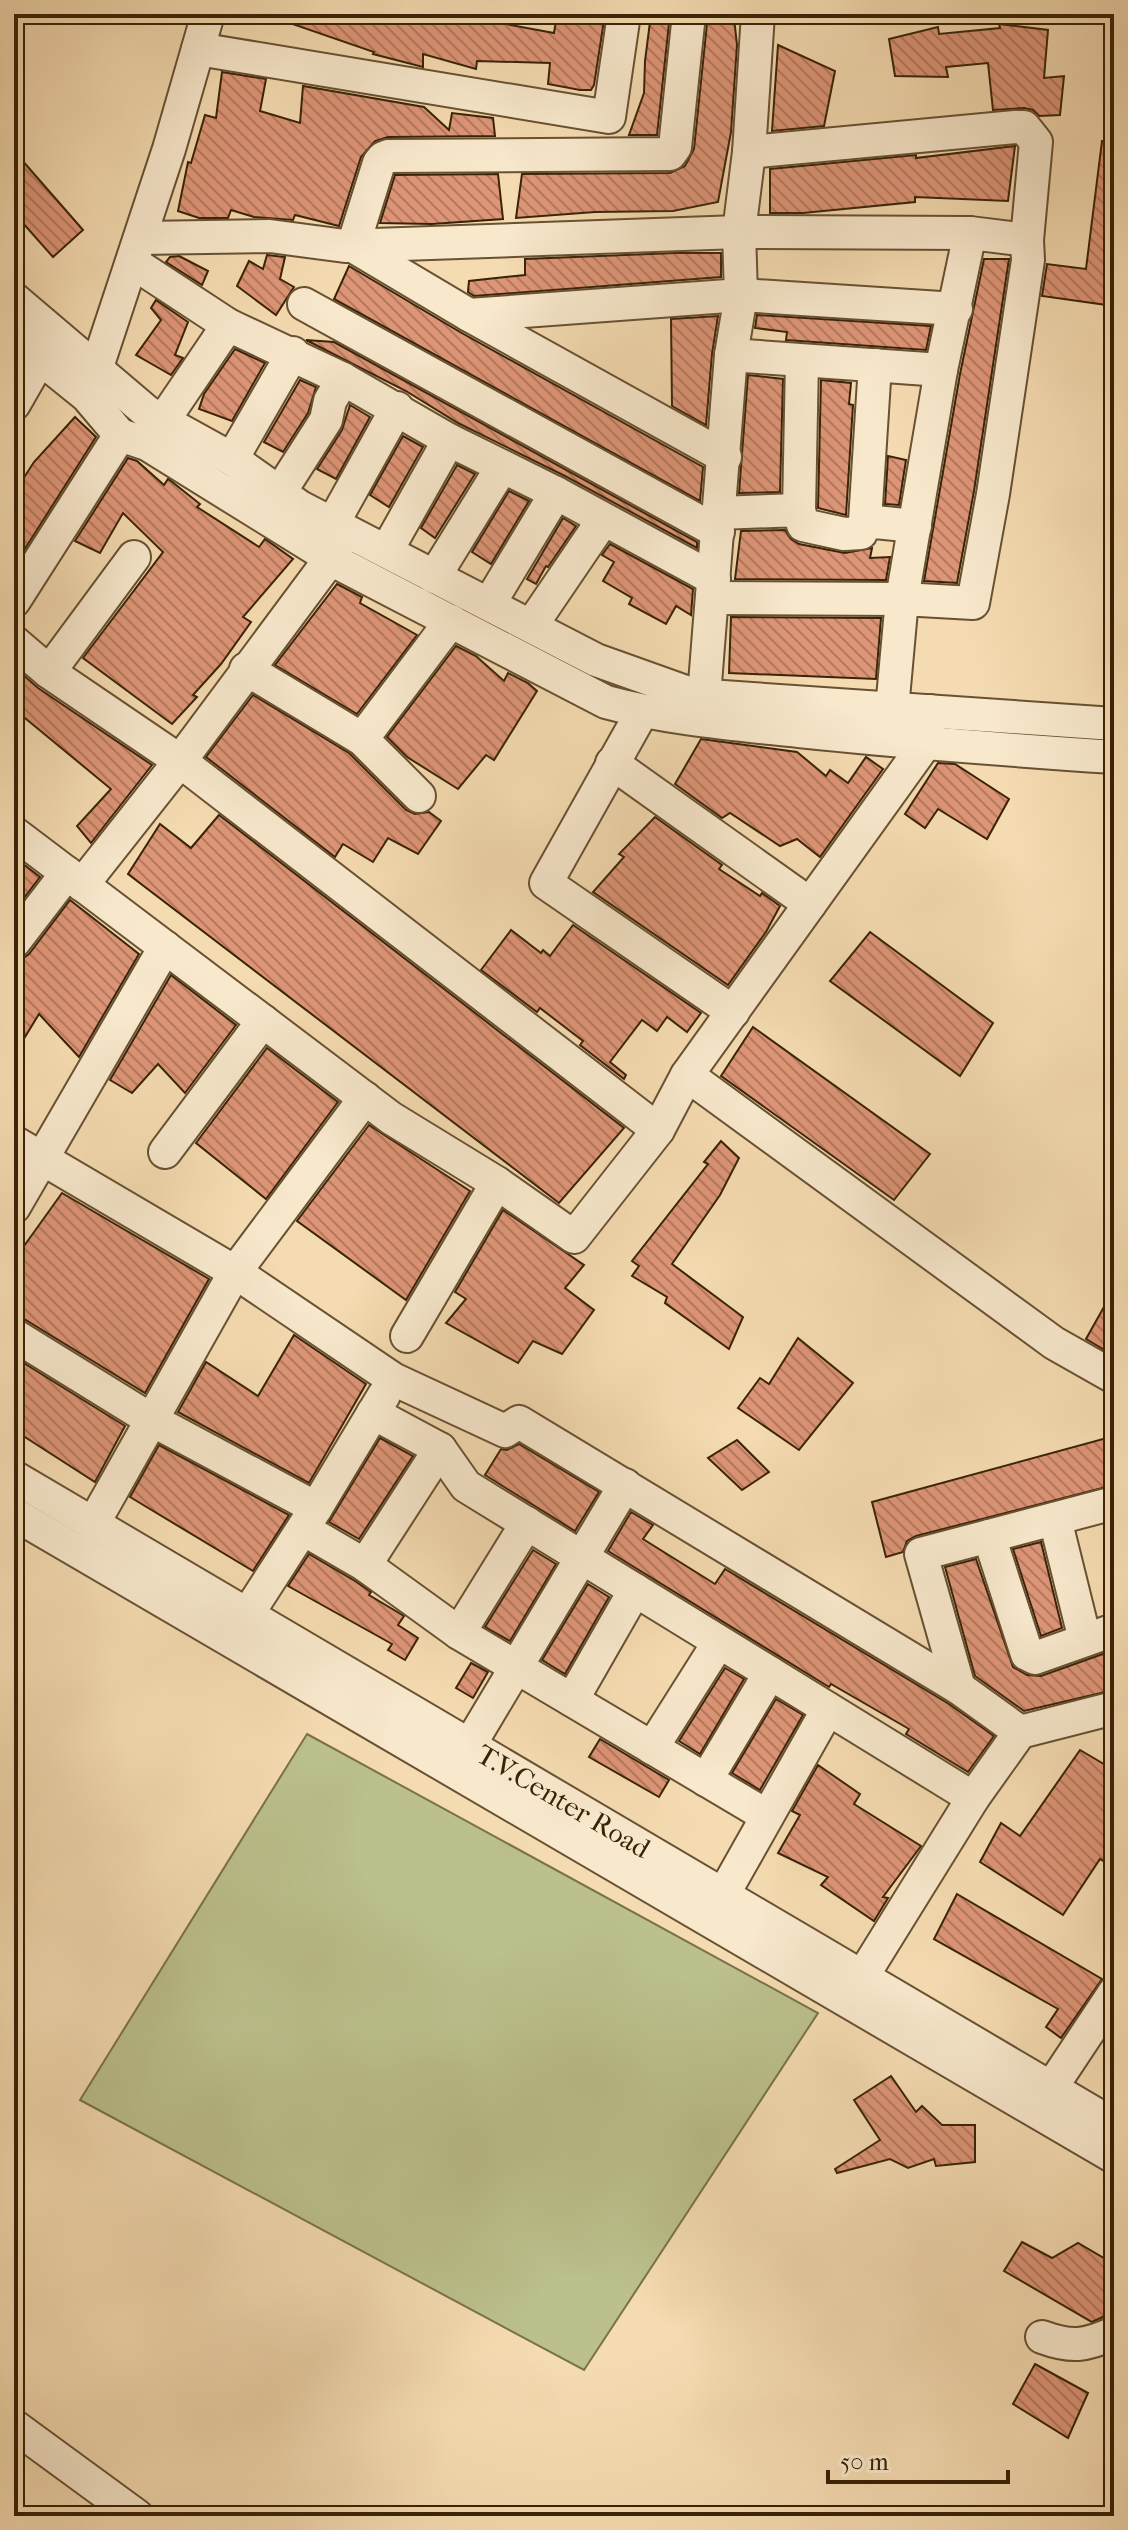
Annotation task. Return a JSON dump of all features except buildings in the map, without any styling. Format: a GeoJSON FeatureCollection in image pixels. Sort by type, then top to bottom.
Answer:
{"type":"FeatureCollection","features":[{"type":"Feature","properties":{"kind":"street"},"geometry":{"type":"LineString","coordinates":[[208,14],[169,149],[92,382],[120,435],[147,444],[336,537],[387,550],[596,660],[694,695],[1114,724]]}},
{"type":"Feature","properties":{"kind":"street"},"geometry":{"type":"LineString","coordinates":[[198,49],[609,117],[624,14]]}},
{"type":"Feature","properties":{"kind":"street"},"geometry":{"type":"LineString","coordinates":[[353,246],[379,163],[388,156],[673,152],[689,14]]}},
{"type":"Feature","properties":{"kind":"street"},"geometry":{"type":"LineString","coordinates":[[704,696],[731,355],[741,295],[739,232],[749,152],[758,14]]}},
{"type":"Feature","properties":{"kind":"street"},"geometry":{"type":"LineString","coordinates":[[136,250],[228,325],[293,353],[397,408],[449,440],[556,493],[713,589],[973,603],[993,494],[1028,260],[1036,142],[1024,127],[749,152]]}},
{"type":"Feature","properties":{"kind":"street"},"geometry":{"type":"LineString","coordinates":[[136,250],[270,236],[353,246],[739,232],[970,233],[1027,240]]}},
{"type":"Feature","properties":{"kind":"street"},"geometry":{"type":"LineString","coordinates":[[892,709],[902,599],[941,370],[970,233]]}},
{"type":"Feature","properties":{"kind":"street"},"geometry":{"type":"LineString","coordinates":[[353,246],[469,315],[725,457]]}},
{"type":"Feature","properties":{"kind":"street"},"geometry":{"type":"LineString","coordinates":[[469,315],[741,295],[956,309]]}},
{"type":"Feature","properties":{"kind":"street"},"geometry":{"type":"LineString","coordinates":[[14,299],[48,346],[92,382],[232,459],[451,621],[606,702],[642,712],[713,722],[925,744],[1114,757]]}},
{"type":"Feature","properties":{"kind":"street"},"geometry":{"type":"LineString","coordinates":[[304,304],[718,523],[799,510]]}},
{"type":"Feature","properties":{"kind":"street"},"geometry":{"type":"LineString","coordinates":[[163,421],[228,325]]}},
{"type":"Feature","properties":{"kind":"street"},"geometry":{"type":"LineString","coordinates":[[14,337],[48,346]]}},
{"type":"Feature","properties":{"kind":"street"},"geometry":{"type":"LineString","coordinates":[[14,404],[48,346]]}},
{"type":"Feature","properties":{"kind":"street"},"geometry":{"type":"LineString","coordinates":[[232,459],[293,353]]}},
{"type":"Feature","properties":{"kind":"street"},"geometry":{"type":"LineString","coordinates":[[731,355],[941,370]]}},
{"type":"Feature","properties":{"kind":"street"},"geometry":{"type":"LineString","coordinates":[[802,361],[799,510],[803,525],[844,534],[861,533],[865,521],[875,365]]}},
{"type":"Feature","properties":{"kind":"street"},"geometry":{"type":"LineString","coordinates":[[280,492],[326,420],[330,401],[343,379]]}},
{"type":"Feature","properties":{"kind":"street"},"geometry":{"type":"LineString","coordinates":[[14,942],[180,761],[246,669],[336,537],[397,408]]}},
{"type":"Feature","properties":{"kind":"street"},"geometry":{"type":"LineString","coordinates":[[14,601],[120,435]]}},
{"type":"Feature","properties":{"kind":"street"},"geometry":{"type":"LineString","coordinates":[[387,550],[449,440]]}},
{"type":"Feature","properties":{"kind":"street"},"geometry":{"type":"LineString","coordinates":[[434,577],[502,467]]}},
{"type":"Feature","properties":{"kind":"street"},"geometry":{"type":"LineString","coordinates":[[489,604],[556,493]]}},
{"type":"Feature","properties":{"kind":"street"},"geometry":{"type":"LineString","coordinates":[[531,626],[603,520]]}},
{"type":"Feature","properties":{"kind":"street"},"geometry":{"type":"LineString","coordinates":[[865,521],[915,526]]}},
{"type":"Feature","properties":{"kind":"street"},"geometry":{"type":"LineString","coordinates":[[49,672],[134,557]]}},
{"type":"Feature","properties":{"kind":"street"},"geometry":{"type":"LineString","coordinates":[[362,739],[451,621]]}},
{"type":"Feature","properties":{"kind":"street"},"geometry":{"type":"LineString","coordinates":[[14,642],[49,672],[180,761],[658,1130]]}},
{"type":"Feature","properties":{"kind":"street"},"geometry":{"type":"LineString","coordinates":[[246,669],[362,739],[419,796]]}},
{"type":"Feature","properties":{"kind":"street"},"geometry":{"type":"LineString","coordinates":[[14,833],[391,1118],[497,1183],[574,1237],[658,1130],[687,1075],[925,744],[930,711]]}},
{"type":"Feature","properties":{"kind":"street"},"geometry":{"type":"LineString","coordinates":[[642,712],[546,883],[733,1012]]}},
{"type":"Feature","properties":{"kind":"street"},"geometry":{"type":"LineString","coordinates":[[612,763],[810,904]]}},
{"type":"Feature","properties":{"kind":"street"},"geometry":{"type":"LineString","coordinates":[[14,1207],[165,947]]}},
{"type":"Feature","properties":{"kind":"street"},"geometry":{"type":"LineString","coordinates":[[165,1152],[263,1021]]}},
{"type":"Feature","properties":{"kind":"street"},"geometry":{"type":"LineString","coordinates":[[687,1075],[1054,1343],[1114,1377]]}},
{"type":"Feature","properties":{"kind":"street"},"geometry":{"type":"LineString","coordinates":[[93,1524],[235,1272],[365,1098]]}},
{"type":"Feature","properties":{"kind":"street"},"geometry":{"type":"LineString","coordinates":[[14,1142],[235,1272],[393,1379],[505,1431],[519,1422],[959,1688],[1020,1732]]}},
{"type":"Feature","properties":{"kind":"street"},"geometry":{"type":"LineString","coordinates":[[407,1336],[497,1183]]}},
{"type":"Feature","properties":{"kind":"street"},"geometry":{"type":"LineString","coordinates":[[14,1335],[310,1518],[365,1565],[459,1633],[767,1816]]}},
{"type":"Feature","properties":{"kind":"street"},"geometry":{"type":"LineString","coordinates":[[247,1615],[310,1518],[393,1379]]}},
{"type":"Feature","properties":{"kind":"street"},"geometry":{"type":"LineString","coordinates":[[373,1413],[440,1449],[466,1486],[973,1798]]}},
{"type":"Feature","properties":{"kind":"street"},"geometry":{"type":"LineString","coordinates":[[365,1565],[440,1449]]}},
{"type":"Feature","properties":{"kind":"street","name":"T.V.Center Road"},"geometry":{"type":"LineString","coordinates":[[14,1477],[1114,2125]]}},
{"type":"Feature","properties":{"kind":"street"},"geometry":{"type":"LineString","coordinates":[[469,1746],[625,1485]]}},
{"type":"Feature","properties":{"kind":"street"},"geometry":{"type":"LineString","coordinates":[[959,1688],[921,1554],[1114,1503]]}},
{"type":"Feature","properties":{"kind":"street","name":"T.V.Center Road"},"geometry":{"type":"LineString","coordinates":[[14,1514],[1114,2157]]}},
{"type":"Feature","properties":{"kind":"street"},"geometry":{"type":"LineString","coordinates":[[989,1536],[1027,1654],[1035,1658],[1100,1635],[1055,1519]]}},
{"type":"Feature","properties":{"kind":"street"},"geometry":{"type":"LineString","coordinates":[[459,1633],[527,1523]]}},
{"type":"Feature","properties":{"kind":"street"},"geometry":{"type":"LineString","coordinates":[[572,1700],[635,1590]]}},
{"type":"Feature","properties":{"kind":"street"},"geometry":{"type":"LineString","coordinates":[[652,1748],[719,1642]]}},
{"type":"Feature","properties":{"kind":"street"},"geometry":{"type":"LineString","coordinates":[[706,1780],[770,1673]]}},
{"type":"Feature","properties":{"kind":"street"},"geometry":{"type":"LineString","coordinates":[[862,1977],[973,1798],[1020,1732],[1114,1708]]}},
{"type":"Feature","properties":{"kind":"street"},"geometry":{"type":"LineString","coordinates":[[723,1895],[828,1709]]}},
{"type":"Feature","properties":{"kind":"street"},"geometry":{"type":"LineString","coordinates":[[1051,2088],[1114,1993]]}},
{"type":"Feature","properties":{"kind":"street"},"geometry":{"type":"LineString","coordinates":[[1042,2337],[1065,2345],[1084,2344],[1114,2333]]}},
{"type":"Feature","properties":{"kind":"street"},"geometry":{"type":"LineString","coordinates":[[14,2426],[137,2516]]}},
{"type":"Feature","properties":{"kind":"green space"},"geometry":{"type":"Polygon","coordinates":[[[307,1734],[818,2013],[584,2370],[80,2100],[307,1734]]]}}]}
